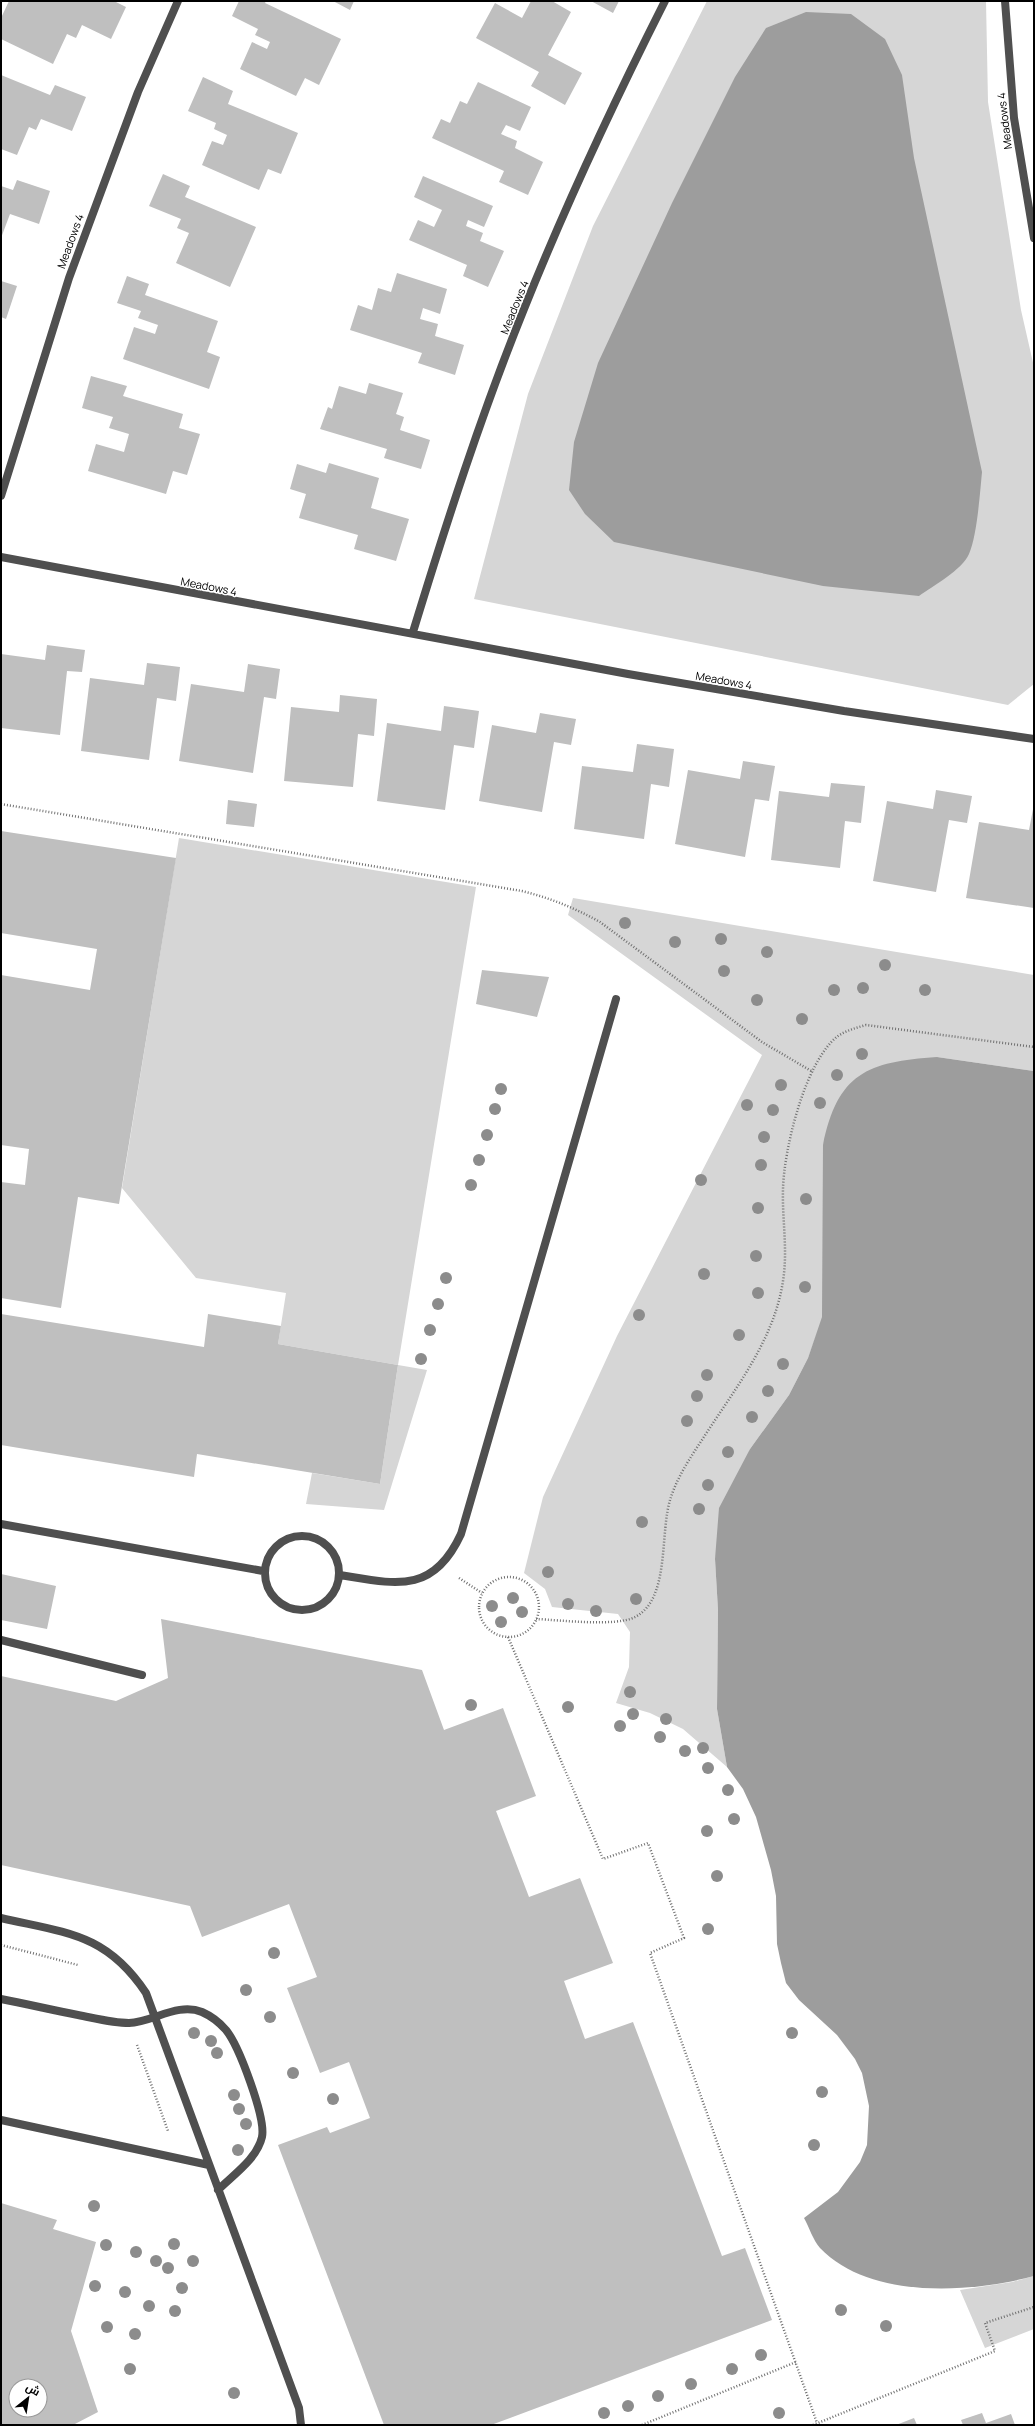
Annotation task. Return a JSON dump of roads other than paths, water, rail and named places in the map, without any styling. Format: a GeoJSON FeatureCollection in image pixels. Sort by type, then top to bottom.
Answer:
{"type":"FeatureCollection","features":[{"type":"Feature","properties":{"kind":"street","name":"Meadows 4"},"geometry":{"type":"LineString","coordinates":[[1,496],[69,278],[136,99],[178,1]]}},
{"type":"Feature","properties":{"kind":"street","name":"Meadows 4"},"geometry":{"type":"LineString","coordinates":[[413,632],[478,431],[524,310],[574,191],[665,1]]}},
{"type":"Feature","properties":{"kind":"street","name":"Meadows 4"},"geometry":{"type":"LineString","coordinates":[[1006,1],[1014,118],[1034,238]]}},
{"type":"Feature","properties":{"kind":"street","name":"Meadows 4"},"geometry":{"type":"LineString","coordinates":[[1,557],[226,600],[413,632],[628,674],[806,705],[1034,739]]}},
{"type":"Feature","properties":{"kind":"street"},"geometry":{"type":"LineString","coordinates":[[340,1575],[390,1583],[408,1582],[426,1576],[442,1566],[453,1551],[461,1534],[616,999]]}},
{"type":"Feature","properties":{"kind":"street"},"geometry":{"type":"LineString","coordinates":[[1,1524],[263,1571]]}},
{"type":"Feature","properties":{"kind":"street"},"geometry":{"type":"LineString","coordinates":[[303,1536],[318,1539],[330,1548],[337,1560],[340,1575],[336,1589],[327,1601],[314,1609],[300,1611],[286,1608],[274,1598],[266,1586],[263,1571],[267,1557],[276,1545],[288,1538],[303,1536]]}},
{"type":"Feature","properties":{"kind":"street"},"geometry":{"type":"LineString","coordinates":[[1,1640],[142,1675]]}},
{"type":"Feature","properties":{"kind":"street"},"geometry":{"type":"LineString","coordinates":[[1,1918],[74,1935],[103,1948],[116,1956],[133,1973],[146,1993],[299,2408],[301,2425]]}},
{"type":"Feature","properties":{"kind":"street"},"geometry":{"type":"LineString","coordinates":[[1,1999],[107,2021],[130,2023],[188,2008],[202,2012],[215,2020],[226,2031],[234,2044],[261,2113],[263,2126],[262,2138],[257,2150],[218,2190]]}},
{"type":"Feature","properties":{"kind":"street"},"geometry":{"type":"LineString","coordinates":[[1,2120],[209,2165]]}}]}
